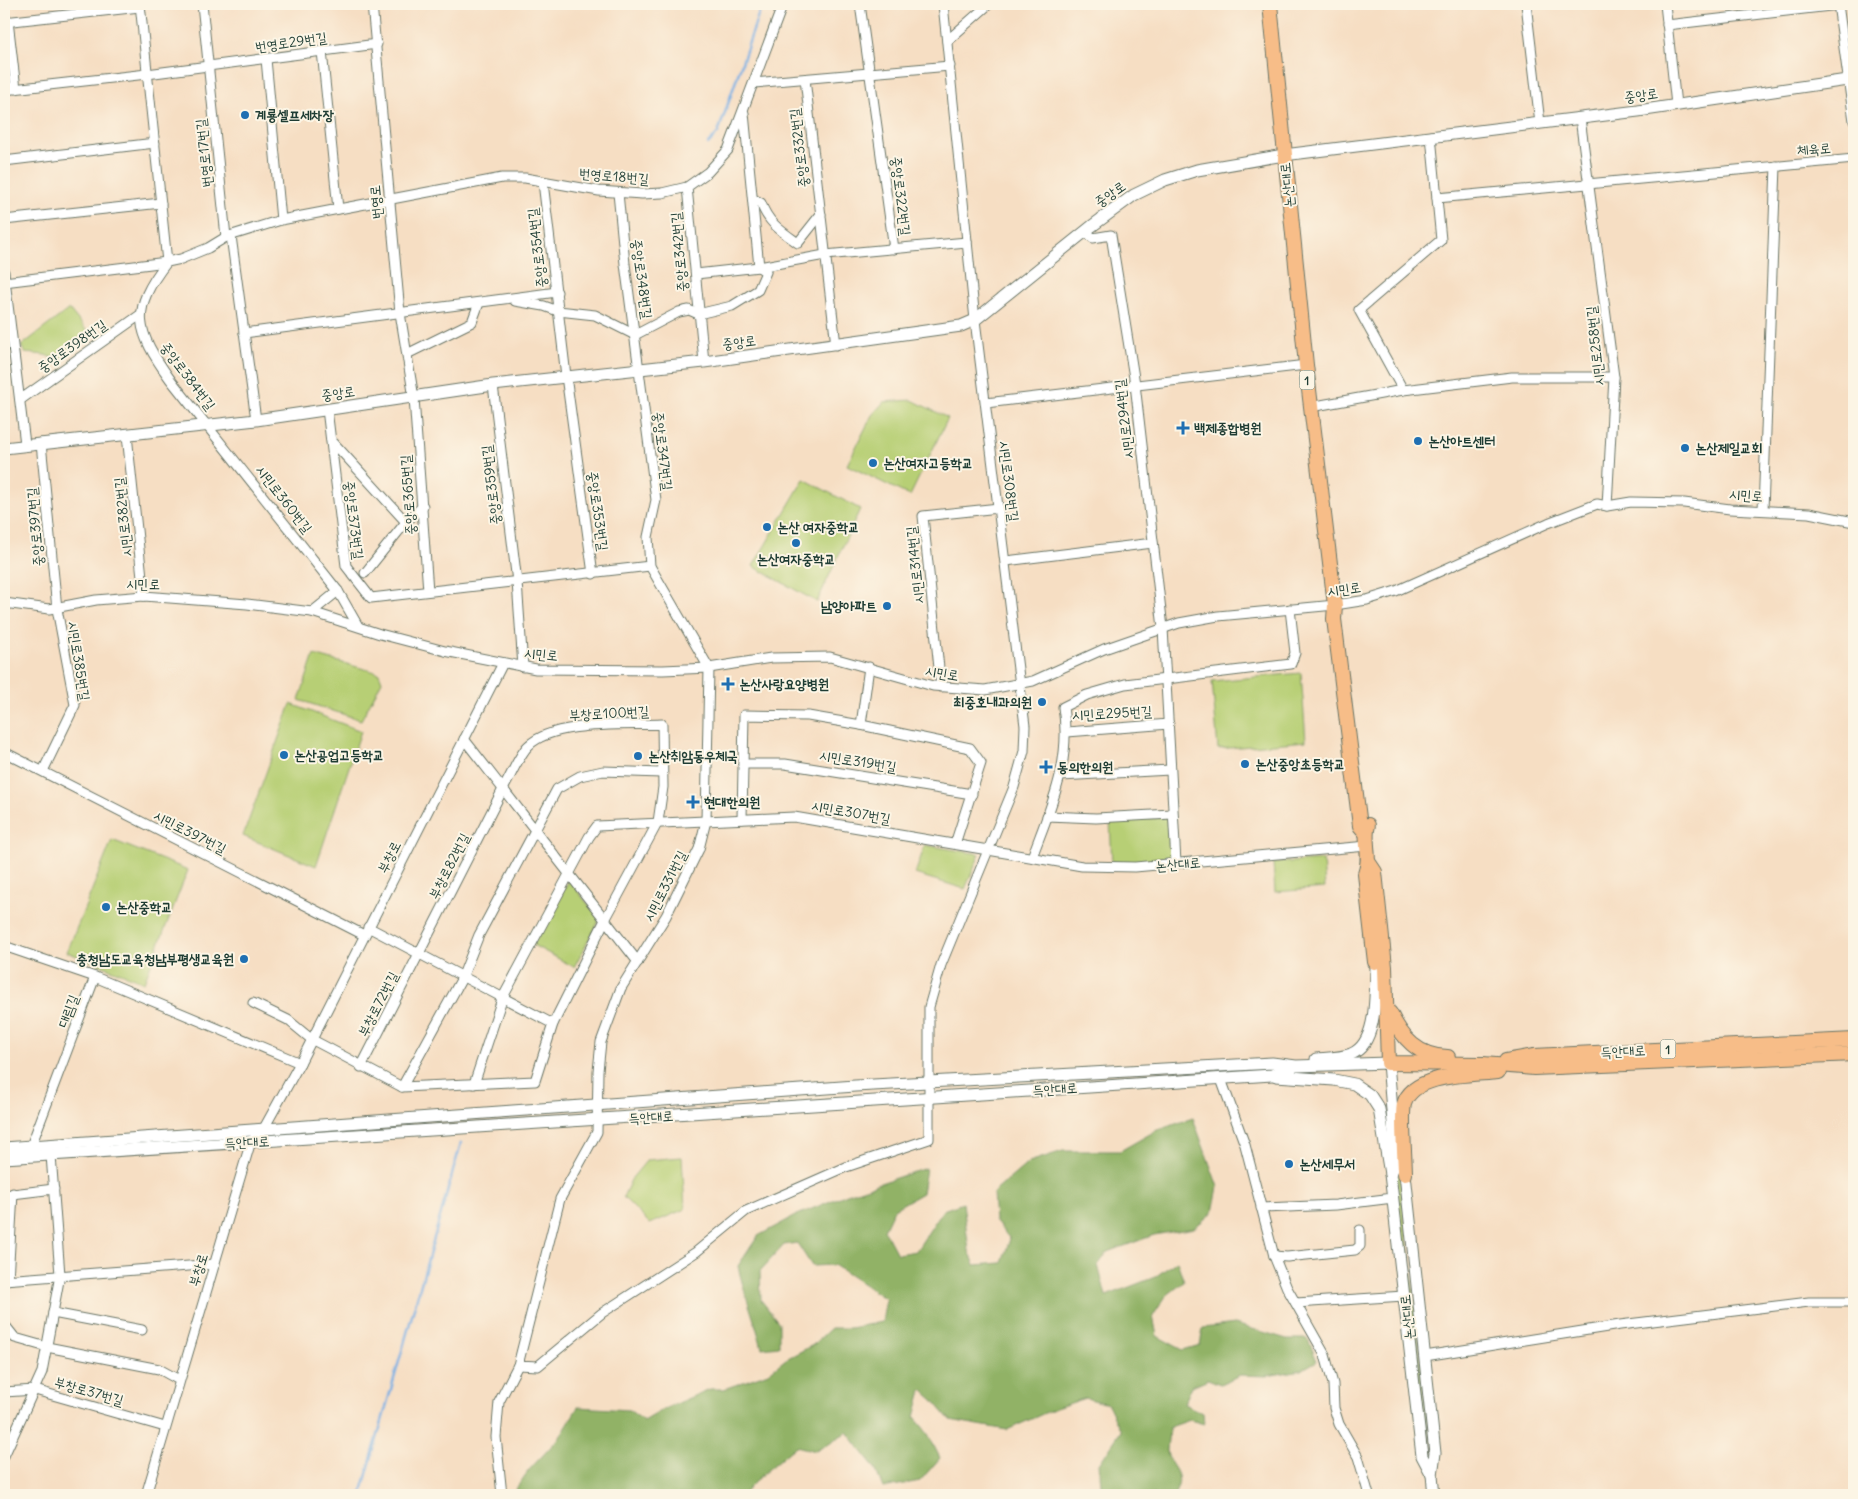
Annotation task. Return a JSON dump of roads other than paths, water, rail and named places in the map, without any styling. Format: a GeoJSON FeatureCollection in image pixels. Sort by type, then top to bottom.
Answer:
{"type":"FeatureCollection","features":[{"type":"Feature","properties":{"kind":"main road","name":"논산대로"},"geometry":{"type":"LineString","coordinates":[[1270,4],[1310,407],[1360,826],[1367,839],[1369,862],[1365,874],[1382,1025],[1386,1035]]}},
{"type":"Feature","properties":{"kind":"main road","name":"논산대로"},"geometry":{"type":"LineString","coordinates":[[1369,862],[1375,872],[1387,1006],[1388,1064]]}},
{"type":"Feature","properties":{"kind":"main road","name":"1"},"geometry":{"type":"LineString","coordinates":[[1387,1006],[1397,1028],[1406,1039],[1422,1052],[1438,1057],[1534,1062]]}},
{"type":"Feature","properties":{"kind":"main road","name":"득안대로"},"geometry":{"type":"LineString","coordinates":[[1534,1062],[1854,1040]]}},
{"type":"Feature","properties":{"kind":"main road","name":"득안대로"},"geometry":{"type":"LineString","coordinates":[[1388,1064],[1483,1064],[1854,1054]]}},
{"type":"Feature","properties":{"kind":"main road"},"geometry":{"type":"LineString","coordinates":[[1405,1174],[1404,1105],[1414,1090],[1424,1082],[1440,1078],[1534,1062]]}},
{"type":"Feature","properties":{"kind":"street"},"geometry":{"type":"LineString","coordinates":[[202,4],[209,66]]}},
{"type":"Feature","properties":{"kind":"street","name":"번영로"},"geometry":{"type":"LineString","coordinates":[[372,4],[400,313],[414,398]]}},
{"type":"Feature","properties":{"kind":"street","name":"번영로18번길"},"geometry":{"type":"LineString","coordinates":[[389,201],[419,193],[502,178],[525,178],[618,192],[662,193],[687,187],[708,172],[728,150],[744,112],[783,4]]}},
{"type":"Feature","properties":{"kind":"street","name":"중앙로322번길"},"geometry":{"type":"LineString","coordinates":[[860,4],[894,249],[967,242]]}},
{"type":"Feature","properties":{"kind":"street"},"geometry":{"type":"LineString","coordinates":[[943,4],[975,320]]}},
{"type":"Feature","properties":{"kind":"street"},"geometry":{"type":"LineString","coordinates":[[947,41],[989,4]]}},
{"type":"Feature","properties":{"kind":"street"},"geometry":{"type":"LineString","coordinates":[[1526,4],[1540,123]]}},
{"type":"Feature","properties":{"kind":"street"},"geometry":{"type":"LineString","coordinates":[[1665,4],[1676,105]]}},
{"type":"Feature","properties":{"kind":"street"},"geometry":{"type":"LineString","coordinates":[[16,89],[6,22],[140,5],[166,262],[147,291],[140,315]]}},
{"type":"Feature","properties":{"kind":"street"},"geometry":{"type":"LineString","coordinates":[[1667,25],[1839,5],[1851,79],[1854,121]]}},
{"type":"Feature","properties":{"kind":"street","name":"번영로29번길"},"geometry":{"type":"LineString","coordinates":[[148,74],[377,44]]}},
{"type":"Feature","properties":{"kind":"street"},"geometry":{"type":"LineString","coordinates":[[322,51],[338,210]]}},
{"type":"Feature","properties":{"kind":"street"},"geometry":{"type":"LineString","coordinates":[[266,59],[281,220]]}},
{"type":"Feature","properties":{"kind":"street","name":"번영로17번길"},"geometry":{"type":"LineString","coordinates":[[209,66],[228,236],[256,420]]}},
{"type":"Feature","properties":{"kind":"street"},"geometry":{"type":"LineString","coordinates":[[754,83],[950,66]]}},
{"type":"Feature","properties":{"kind":"street"},"geometry":{"type":"LineString","coordinates":[[4,90],[148,74]]}},
{"type":"Feature","properties":{"kind":"street","name":"중앙로332번길"},"geometry":{"type":"LineString","coordinates":[[805,79],[836,345]]}},
{"type":"Feature","properties":{"kind":"street","name":"중앙로"},"geometry":{"type":"LineString","coordinates":[[4,448],[25,444],[127,436],[208,424],[256,420],[493,385],[704,362],[961,326],[975,320],[1084,231],[1134,195],[1165,180],[1197,170],[1284,155],[1580,118],[1851,79]]}},
{"type":"Feature","properties":{"kind":"street"},"geometry":{"type":"LineString","coordinates":[[744,112],[759,267]]}},
{"type":"Feature","properties":{"kind":"street","name":"시민로258번길"},"geometry":{"type":"LineString","coordinates":[[1580,118],[1614,377],[1607,506]]}},
{"type":"Feature","properties":{"kind":"street"},"geometry":{"type":"LineString","coordinates":[[1403,390],[1359,310],[1441,240],[1431,136]]}},
{"type":"Feature","properties":{"kind":"street"},"geometry":{"type":"LineString","coordinates":[[4,161],[155,143]]}},
{"type":"Feature","properties":{"kind":"street","name":"체육로"},"geometry":{"type":"LineString","coordinates":[[1776,166],[1854,159]]}},
{"type":"Feature","properties":{"kind":"street"},"geometry":{"type":"LineString","coordinates":[[1437,198],[1776,166],[1763,510]]}},
{"type":"Feature","properties":{"kind":"street","name":"중앙로354번길"},"geometry":{"type":"LineString","coordinates":[[543,182],[566,376]]}},
{"type":"Feature","properties":{"kind":"street","name":"중앙로342번길"},"geometry":{"type":"LineString","coordinates":[[687,187],[704,362]]}},
{"type":"Feature","properties":{"kind":"street","name":"중앙로348번길"},"geometry":{"type":"LineString","coordinates":[[618,192],[625,264],[639,369]]}},
{"type":"Feature","properties":{"kind":"street"},"geometry":{"type":"LineString","coordinates":[[753,199],[761,203],[766,217],[777,228],[798,243],[821,214]]}},
{"type":"Feature","properties":{"kind":"street"},"geometry":{"type":"LineString","coordinates":[[4,282],[182,259],[208,248],[228,236],[281,220],[389,201]]}},
{"type":"Feature","properties":{"kind":"street"},"geometry":{"type":"LineString","coordinates":[[4,220],[161,203]]}},
{"type":"Feature","properties":{"kind":"street","name":"시민로294번길"},"geometry":{"type":"LineString","coordinates":[[1084,231],[1093,238],[1111,235],[1135,384],[1163,628]]}},
{"type":"Feature","properties":{"kind":"street"},"geometry":{"type":"LineString","coordinates":[[696,274],[759,267],[826,255],[894,249]]}},
{"type":"Feature","properties":{"kind":"street","name":"중앙로342번길"},"geometry":{"type":"LineString","coordinates":[[635,335],[679,312],[689,310],[698,314],[732,306],[758,290],[766,272],[759,267]]}},
{"type":"Feature","properties":{"kind":"street","name":"중앙로398번길"},"geometry":{"type":"LineString","coordinates":[[4,272],[25,444]]}},
{"type":"Feature","properties":{"kind":"street"},"geometry":{"type":"LineString","coordinates":[[244,333],[557,292]]}},
{"type":"Feature","properties":{"kind":"street","name":"중앙로354번길"},"geometry":{"type":"LineString","coordinates":[[504,299],[544,306],[558,311],[595,315],[609,323],[618,324],[635,335]]}},
{"type":"Feature","properties":{"kind":"street"},"geometry":{"type":"LineString","coordinates":[[406,354],[472,322],[479,303]]}},
{"type":"Feature","properties":{"kind":"street","name":"중앙로398번길"},"geometry":{"type":"LineString","coordinates":[[20,400],[140,315]]}},
{"type":"Feature","properties":{"kind":"street","name":"중앙로384번길"},"geometry":{"type":"LineString","coordinates":[[140,315],[141,326],[152,353],[208,424]]}},
{"type":"Feature","properties":{"kind":"street","name":"시민로308번길"},"geometry":{"type":"LineString","coordinates":[[975,320],[1022,684]]}},
{"type":"Feature","properties":{"kind":"street"},"geometry":{"type":"LineString","coordinates":[[4,356],[14,354]]}},
{"type":"Feature","properties":{"kind":"street"},"geometry":{"type":"LineString","coordinates":[[986,403],[1306,365]]}},
{"type":"Feature","properties":{"kind":"street","name":"중앙로347번길"},"geometry":{"type":"LineString","coordinates":[[639,369],[656,500],[648,537],[650,566],[709,668]]}},
{"type":"Feature","properties":{"kind":"street","name":"중앙로353번길"},"geometry":{"type":"LineString","coordinates":[[566,376],[593,574]]}},
{"type":"Feature","properties":{"kind":"street"},"geometry":{"type":"LineString","coordinates":[[1310,407],[1403,390],[1512,377],[1614,377]]}},
{"type":"Feature","properties":{"kind":"street","name":"중앙로359번길"},"geometry":{"type":"LineString","coordinates":[[493,385],[517,582],[523,667]]}},
{"type":"Feature","properties":{"kind":"street","name":"중앙로365번길"},"geometry":{"type":"LineString","coordinates":[[414,398],[428,591]]}},
{"type":"Feature","properties":{"kind":"street","name":"중앙로373번길"},"geometry":{"type":"LineString","coordinates":[[327,409],[346,566],[371,598],[428,591]]}},
{"type":"Feature","properties":{"kind":"street","name":"시민로360번길"},"geometry":{"type":"LineString","coordinates":[[208,424],[338,591],[358,626]]}},
{"type":"Feature","properties":{"kind":"street","name":"시민로382번길"},"geometry":{"type":"LineString","coordinates":[[127,436],[144,596]]}},
{"type":"Feature","properties":{"kind":"street"},"geometry":{"type":"LineString","coordinates":[[331,440],[406,522]]}},
{"type":"Feature","properties":{"kind":"street","name":"중앙로397번길"},"geometry":{"type":"LineString","coordinates":[[41,443],[57,609]]}},
{"type":"Feature","properties":{"kind":"street","name":"시민로"},"geometry":{"type":"LineString","coordinates":[[4,603],[31,608],[57,609],[96,600],[144,596],[247,604],[312,612],[380,634],[523,667],[565,670],[709,668],[771,658],[830,657],[941,688],[985,690],[1022,684],[1104,649],[1163,628],[1218,616],[1335,605],[1367,600],[1396,591],[1574,512],[1597,504],[1607,506],[1630,502],[1675,503],[1809,513],[1854,522]]}},
{"type":"Feature","properties":{"kind":"street"},"geometry":{"type":"LineString","coordinates":[[365,572],[406,522],[423,506]]}},
{"type":"Feature","properties":{"kind":"street","name":"시민로314번길"},"geometry":{"type":"LineString","coordinates":[[941,688],[924,516],[999,508]]}},
{"type":"Feature","properties":{"kind":"street"},"geometry":{"type":"LineString","coordinates":[[1006,561],[1153,543]]}},
{"type":"Feature","properties":{"kind":"street"},"geometry":{"type":"LineString","coordinates":[[428,591],[593,574],[650,566]]}},
{"type":"Feature","properties":{"kind":"street"},"geometry":{"type":"LineString","coordinates":[[312,612],[338,591]]}},
{"type":"Feature","properties":{"kind":"street","name":"시민로385번길"},"geometry":{"type":"LineString","coordinates":[[43,771],[74,705],[57,609]]}},
{"type":"Feature","properties":{"kind":"street","name":"시민로295번길"},"geometry":{"type":"LineString","coordinates":[[1169,724],[1067,732],[1063,706],[1087,694],[1125,684],[1291,664],[1295,653],[1290,609]]}},
{"type":"Feature","properties":{"kind":"street","name":"시민로295번길"},"geometry":{"type":"LineString","coordinates":[[1163,628],[1176,864]]}},
{"type":"Feature","properties":{"kind":"street","name":"부창로"},"geometry":{"type":"LineString","coordinates":[[147,1495],[165,1427],[251,1141],[263,1130],[300,1063],[503,663]]}},
{"type":"Feature","properties":{"kind":"street"},"geometry":{"type":"LineString","coordinates":[[861,725],[869,667]]}},
{"type":"Feature","properties":{"kind":"street","name":"시민로331번길"},"geometry":{"type":"LineString","coordinates":[[502,1495],[496,1437],[499,1402],[518,1365],[560,1199],[597,1132],[599,1104],[598,1070],[601,1042],[621,988],[666,916],[699,850],[706,821],[709,668]]}},
{"type":"Feature","properties":{"kind":"street"},"geometry":{"type":"LineString","coordinates":[[518,1365],[538,1366],[602,1313],[696,1252],[746,1211],[846,1167],[929,1139],[931,1082],[929,1007],[942,965],[1014,787],[1024,751],[1025,726],[1022,684]]}},
{"type":"Feature","properties":{"kind":"street"},"geometry":{"type":"LineString","coordinates":[[742,819],[744,715],[808,716],[970,748],[981,762],[955,844]]}},
{"type":"Feature","properties":{"kind":"street","name":"부창로100번길"},"geometry":{"type":"LineString","coordinates":[[503,789],[528,746],[546,735],[562,729],[662,724],[661,772]]}},
{"type":"Feature","properties":{"kind":"street"},"geometry":{"type":"LineString","coordinates":[[1032,857],[1061,776],[1067,732]]}},
{"type":"Feature","properties":{"kind":"street"},"geometry":{"type":"LineString","coordinates":[[464,739],[638,962]]}},
{"type":"Feature","properties":{"kind":"street","name":"시민로397번길"},"geometry":{"type":"LineString","coordinates":[[4,752],[366,931]]}},
{"type":"Feature","properties":{"kind":"street","name":"시민로319번길"},"geometry":{"type":"LineString","coordinates":[[744,764],[785,764],[972,794]]}},
{"type":"Feature","properties":{"kind":"street"},"geometry":{"type":"LineString","coordinates":[[1061,776],[1170,770]]}},
{"type":"Feature","properties":{"kind":"street"},"geometry":{"type":"LineString","coordinates":[[253,1003],[288,1020],[311,1039],[402,1087],[534,1082],[553,1024],[604,920],[658,822],[662,787],[661,772],[603,771],[580,776],[557,789],[479,935],[462,978],[402,1087]]}},
{"type":"Feature","properties":{"kind":"street","name":"부창로82번길"},"geometry":{"type":"LineString","coordinates":[[419,955],[503,789]]}},
{"type":"Feature","properties":{"kind":"street"},"geometry":{"type":"LineString","coordinates":[[1047,816],[1096,818],[1172,814]]}},
{"type":"Feature","properties":{"kind":"street","name":"시민로307번길"},"geometry":{"type":"LineString","coordinates":[[706,821],[794,817],[990,850]]}},
{"type":"Feature","properties":{"kind":"street"},"geometry":{"type":"LineString","coordinates":[[474,1084],[502,999],[569,873],[597,826],[706,821]]}},
{"type":"Feature","properties":{"kind":"street","name":"논산대로"},"geometry":{"type":"LineString","coordinates":[[990,850],[1101,867],[1176,864],[1367,839]]}},
{"type":"Feature","properties":{"kind":"street"},"geometry":{"type":"LineString","coordinates":[[366,931],[419,955],[553,1024]]}},
{"type":"Feature","properties":{"kind":"street"},"geometry":{"type":"LineString","coordinates":[[4,946],[95,977],[300,1063]]}},
{"type":"Feature","properties":{"kind":"street","name":"부창로72번길"},"geometry":{"type":"LineString","coordinates":[[361,1067],[419,955]]}},
{"type":"Feature","properties":{"kind":"street"},"geometry":{"type":"LineString","coordinates":[[1272,1069],[1352,1054],[1360,1048],[1371,1027],[1376,968]]}},
{"type":"Feature","properties":{"kind":"street","name":"대림길"},"geometry":{"type":"LineString","coordinates":[[31,1146],[95,977]]}},
{"type":"Feature","properties":{"kind":"street","name":"논산대로"},"geometry":{"type":"LineString","coordinates":[[1388,1064],[1396,1158],[1405,1174],[1425,1356],[1435,1453],[1432,1475],[1434,1495]]}},
{"type":"Feature","properties":{"kind":"street","name":"득안대로"},"geometry":{"type":"LineString","coordinates":[[4,1158],[251,1141],[597,1121],[1221,1078],[1296,1066],[1388,1064]]}},
{"type":"Feature","properties":{"kind":"street"},"geometry":{"type":"LineString","coordinates":[[1272,1069],[1354,1084],[1370,1095],[1379,1109],[1390,1174]]}},
{"type":"Feature","properties":{"kind":"street","name":"득안대로"},"geometry":{"type":"LineString","coordinates":[[4,1148],[599,1104],[931,1082],[1272,1069]]}},
{"type":"Feature","properties":{"kind":"street"},"geometry":{"type":"LineString","coordinates":[[1221,1078],[1245,1145],[1274,1256],[1287,1288],[1325,1355],[1334,1384],[1334,1408],[1339,1424],[1358,1457],[1369,1495]]}},
{"type":"Feature","properties":{"kind":"street"},"geometry":{"type":"LineString","coordinates":[[4,1456],[42,1372],[60,1275],[52,1155]]}},
{"type":"Feature","properties":{"kind":"street","name":"논산대로"},"geometry":{"type":"LineString","coordinates":[[1396,1158],[1390,1174],[1422,1456],[1432,1475]]}},
{"type":"Feature","properties":{"kind":"street"},"geometry":{"type":"LineString","coordinates":[[54,1189],[8,1194],[6,1280],[214,1264]]}},
{"type":"Feature","properties":{"kind":"street"},"geometry":{"type":"LineString","coordinates":[[1261,1208],[1336,1205],[1393,1198]]}},
{"type":"Feature","properties":{"kind":"street"},"geometry":{"type":"LineString","coordinates":[[1274,1256],[1355,1250],[1360,1246],[1360,1230]]}},
{"type":"Feature","properties":{"kind":"street"},"geometry":{"type":"LineString","coordinates":[[1296,1303],[1404,1296]]}},
{"type":"Feature","properties":{"kind":"street"},"geometry":{"type":"LineString","coordinates":[[1425,1356],[1620,1325],[1809,1302],[1854,1302]]}},
{"type":"Feature","properties":{"kind":"street"},"geometry":{"type":"LineString","coordinates":[[53,1313],[142,1330]]}},
{"type":"Feature","properties":{"kind":"street"},"geometry":{"type":"LineString","coordinates":[[4,1324],[15,1338],[46,1347],[159,1369],[180,1380]]}},
{"type":"Feature","properties":{"kind":"street","name":"부창로37번길"},"geometry":{"type":"LineString","coordinates":[[4,1392],[35,1390],[165,1427]]}},
{"type":"Feature","properties":{"kind":"waterway"},"geometry":{"type":"LineString","coordinates":[[708,144],[718,133],[762,4]]}},
{"type":"Feature","properties":{"kind":"waterway"},"geometry":{"type":"LineString","coordinates":[[361,1495],[461,1143]]}},
{"type":"Feature","properties":{"kind":"place","name":"계룡셀프세차장"},"geometry":{"type":"Point","coordinates":[245,115]}},
{"type":"Feature","properties":{"kind":"place","name":"백제종합병원"},"geometry":{"type":"Point","coordinates":[1183,428]}},
{"type":"Feature","properties":{"kind":"place","name":"논산아트센터"},"geometry":{"type":"Point","coordinates":[1418,441]}},
{"type":"Feature","properties":{"kind":"place","name":"논산제일교회"},"geometry":{"type":"Point","coordinates":[1685,448]}},
{"type":"Feature","properties":{"kind":"place","name":"논산여자고등학교"},"geometry":{"type":"Point","coordinates":[873,463]}},
{"type":"Feature","properties":{"kind":"place","name":"논산 여자중학교"},"geometry":{"type":"Point","coordinates":[767,527]}},
{"type":"Feature","properties":{"kind":"place","name":"논산여자중학교"},"geometry":{"type":"Point","coordinates":[796,543]}},
{"type":"Feature","properties":{"kind":"place","name":"남양아파트"},"geometry":{"type":"Point","coordinates":[887,606]}},
{"type":"Feature","properties":{"kind":"place","name":"논산사랑요양병원"},"geometry":{"type":"Point","coordinates":[728,684]}},
{"type":"Feature","properties":{"kind":"place","name":"최중호내과의원"},"geometry":{"type":"Point","coordinates":[1042,702]}},
{"type":"Feature","properties":{"kind":"place","name":"논산공업고등학교"},"geometry":{"type":"Point","coordinates":[284,755]}},
{"type":"Feature","properties":{"kind":"place","name":"논산취암동우체국"},"geometry":{"type":"Point","coordinates":[638,756]}},
{"type":"Feature","properties":{"kind":"place","name":"논산중앙초등학교"},"geometry":{"type":"Point","coordinates":[1245,764]}},
{"type":"Feature","properties":{"kind":"place","name":"동의한의원"},"geometry":{"type":"Point","coordinates":[1046,767]}},
{"type":"Feature","properties":{"kind":"place","name":"현대한의원"},"geometry":{"type":"Point","coordinates":[693,802]}},
{"type":"Feature","properties":{"kind":"place","name":"논산중학교"},"geometry":{"type":"Point","coordinates":[106,907]}},
{"type":"Feature","properties":{"kind":"place","name":"충청남도교육청남부평생교육원"},"geometry":{"type":"Point","coordinates":[244,959]}},
{"type":"Feature","properties":{"kind":"place","name":"논산세무서"},"geometry":{"type":"Point","coordinates":[1289,1164]}}]}
